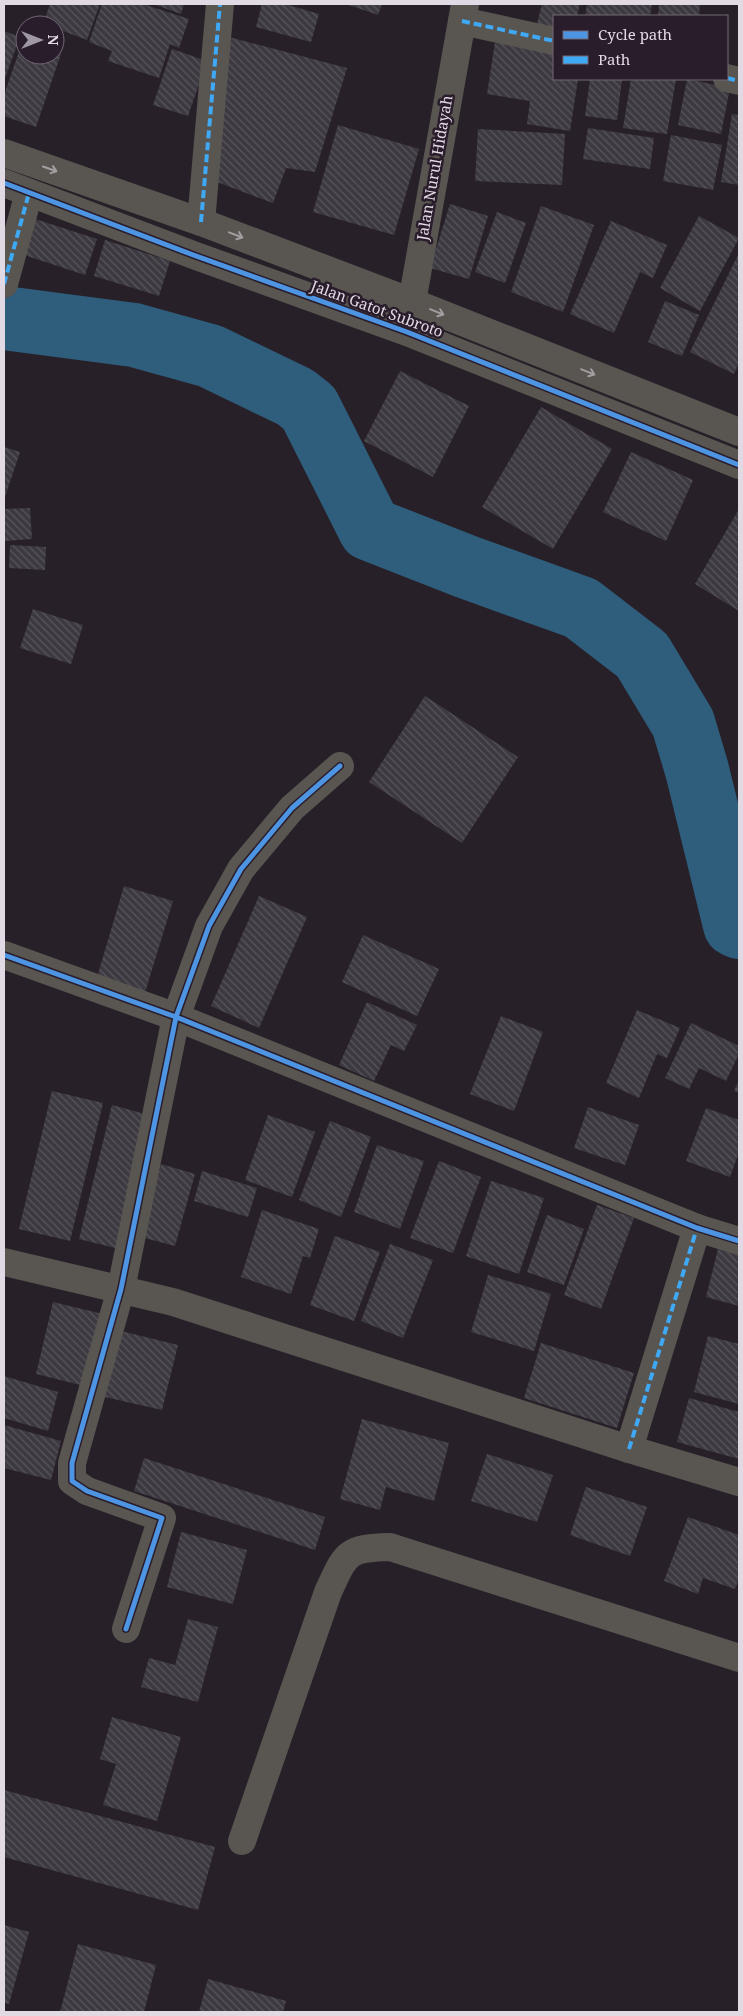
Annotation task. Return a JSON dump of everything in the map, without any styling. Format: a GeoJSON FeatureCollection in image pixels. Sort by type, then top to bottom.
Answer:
{"type":"FeatureCollection","features":[{"type":"Feature","properties":{"kind":"street"},"geometry":{"type":"LineString","coordinates":[[201,222],[220,4]]}},
{"type":"Feature","properties":{"kind":"street"},"geometry":{"type":"LineString","coordinates":[[464,12],[553,41]]}},
{"type":"Feature","properties":{"kind":"street","name":"Jalan Nurul Hidayah"},"geometry":{"type":"LineString","coordinates":[[407,332],[464,12]]}},
{"type":"Feature","properties":{"kind":"street","name":"Jalan Gatot Subroto"},"geometry":{"type":"LineString","coordinates":[[4,153],[201,222],[412,302],[739,432]]}},
{"type":"Feature","properties":{"kind":"street","name":"Jalan Gatot Subroto"},"geometry":{"type":"LineString","coordinates":[[4,184],[407,332],[739,465]]}},
{"type":"Feature","properties":{"kind":"street"},"geometry":{"type":"LineString","coordinates":[[4,284],[29,193]]}},
{"type":"Feature","properties":{"kind":"street"},"geometry":{"type":"LineString","coordinates":[[126,1629],[162,1518],[87,1491],[72,1481],[72,1463],[121,1290],[176,1017],[209,926],[241,869],[292,808],[340,766]]}},
{"type":"Feature","properties":{"kind":"street"},"geometry":{"type":"LineString","coordinates":[[4,955],[176,1017],[698,1228],[739,1241]]}},
{"type":"Feature","properties":{"kind":"street"},"geometry":{"type":"LineString","coordinates":[[629,1449],[698,1228]]}},
{"type":"Feature","properties":{"kind":"street"},"geometry":{"type":"LineString","coordinates":[[4,1262],[173,1302],[629,1449],[739,1482]]}},
{"type":"Feature","properties":{"kind":"street"},"geometry":{"type":"LineString","coordinates":[[242,1841],[328,1592],[345,1560],[350,1554],[360,1549],[390,1546],[739,1658]]}},
{"type":"Feature","properties":{"kind":"building"},"geometry":{"type":"Polygon","coordinates":[[[50,4],[100,4],[87,40],[65,32],[65,15],[46,15],[50,4]]]}},
{"type":"Feature","properties":{"kind":"building"},"geometry":{"type":"Polygon","coordinates":[[[102,4],[143,4],[189,19],[179,48],[170,44],[159,78],[108,61],[112,51],[89,42],[102,4]]]}},
{"type":"Feature","properties":{"kind":"building"},"geometry":{"type":"Polygon","coordinates":[[[153,4],[184,4],[181,14],[153,4]]]}},
{"type":"Feature","properties":{"kind":"building"},"geometry":{"type":"Polygon","coordinates":[[[262,4],[285,4],[319,14],[311,42],[256,27],[262,4]]]}},
{"type":"Feature","properties":{"kind":"building"},"geometry":{"type":"Polygon","coordinates":[[[346,4],[382,4],[378,15],[346,4]]]}},
{"type":"Feature","properties":{"kind":"building"},"geometry":{"type":"Polygon","coordinates":[[[542,4],[580,4],[577,15],[553,15],[553,28],[537,24],[542,4]]]}},
{"type":"Feature","properties":{"kind":"building"},"geometry":{"type":"Polygon","coordinates":[[[587,4],[652,4],[650,15],[585,15],[587,4]]]}},
{"type":"Feature","properties":{"kind":"building"},"geometry":{"type":"Polygon","coordinates":[[[659,4],[700,4],[699,15],[658,15],[659,4]]]}},
{"type":"Feature","properties":{"kind":"building"},"geometry":{"type":"Polygon","coordinates":[[[4,31],[15,35],[15,51],[4,81],[4,31]]]}},
{"type":"Feature","properties":{"kind":"building"},"geometry":{"type":"Polygon","coordinates":[[[225,36],[347,68],[315,172],[286,168],[273,203],[217,182],[225,36]]]}},
{"type":"Feature","properties":{"kind":"building"},"geometry":{"type":"Polygon","coordinates":[[[495,42],[553,51],[553,80],[578,80],[570,131],[527,124],[530,101],[487,94],[495,42]]]}},
{"type":"Feature","properties":{"kind":"building"},"geometry":{"type":"Polygon","coordinates":[[[172,49],[207,61],[188,116],[153,105],[172,49]]]}},
{"type":"Feature","properties":{"kind":"building"},"geometry":{"type":"Polygon","coordinates":[[[15,63],[15,65],[57,65],[36,127],[4,116],[4,95],[15,63]]]}},
{"type":"Feature","properties":{"kind":"building"},"geometry":{"type":"Polygon","coordinates":[[[590,80],[622,80],[617,120],[585,116],[590,80]]]}},
{"type":"Feature","properties":{"kind":"building"},"geometry":{"type":"Polygon","coordinates":[[[631,80],[676,80],[667,134],[623,128],[631,80]]]}},
{"type":"Feature","properties":{"kind":"building"},"geometry":{"type":"Polygon","coordinates":[[[687,80],[730,88],[721,134],[678,125],[687,80]]]}},
{"type":"Feature","properties":{"kind":"building"},"geometry":{"type":"Polygon","coordinates":[[[732,114],[739,115],[739,185],[721,182],[732,114]]]}},
{"type":"Feature","properties":{"kind":"building"},"geometry":{"type":"Polygon","coordinates":[[[338,125],[419,149],[394,235],[313,212],[338,125]]]}},
{"type":"Feature","properties":{"kind":"building"},"geometry":{"type":"Polygon","coordinates":[[[588,128],[654,138],[650,169],[583,159],[588,128]]]}},
{"type":"Feature","properties":{"kind":"building"},"geometry":{"type":"Polygon","coordinates":[[[478,129],[565,134],[562,185],[475,181],[478,129]]]}},
{"type":"Feature","properties":{"kind":"building"},"geometry":{"type":"Polygon","coordinates":[[[671,135],[722,145],[713,190],[663,181],[671,135]]]}},
{"type":"Feature","properties":{"kind":"building"},"geometry":{"type":"Polygon","coordinates":[[[450,204],[488,216],[469,279],[430,268],[450,204]]]}},
{"type":"Feature","properties":{"kind":"building"},"geometry":{"type":"Polygon","coordinates":[[[541,206],[594,225],[563,312],[511,292],[541,206]]]}},
{"type":"Feature","properties":{"kind":"building"},"geometry":{"type":"Polygon","coordinates":[[[497,212],[526,223],[505,283],[475,272],[497,212]]]}},
{"type":"Feature","properties":{"kind":"building"},"geometry":{"type":"Polygon","coordinates":[[[699,216],[739,238],[700,311],[660,288],[699,216]]]}},
{"type":"Feature","properties":{"kind":"building"},"geometry":{"type":"Polygon","coordinates":[[[32,218],[97,239],[85,275],[21,254],[32,218]]]}},
{"type":"Feature","properties":{"kind":"building"},"geometry":{"type":"Polygon","coordinates":[[[611,221],[667,245],[653,278],[640,272],[614,333],[570,314],[611,221]]]}},
{"type":"Feature","properties":{"kind":"building"},"geometry":{"type":"Polygon","coordinates":[[[105,240],[170,261],[159,296],[94,276],[105,240]]]}},
{"type":"Feature","properties":{"kind":"building"},"geometry":{"type":"Polygon","coordinates":[[[739,253],[739,363],[734,374],[690,352],[739,253]]]}},
{"type":"Feature","properties":{"kind":"building"},"geometry":{"type":"Polygon","coordinates":[[[665,301],[699,315],[682,356],[648,342],[665,301]]]}},
{"type":"Feature","properties":{"kind":"building"},"geometry":{"type":"Polygon","coordinates":[[[400,371],[469,406],[433,477],[364,441],[400,371]]]}},
{"type":"Feature","properties":{"kind":"building"},"geometry":{"type":"Polygon","coordinates":[[[541,407],[612,449],[553,549],[482,507],[541,407]]]}},
{"type":"Feature","properties":{"kind":"building"},"geometry":{"type":"Polygon","coordinates":[[[4,447],[20,452],[4,500],[4,447]]]}},
{"type":"Feature","properties":{"kind":"building"},"geometry":{"type":"Polygon","coordinates":[[[631,452],[693,480],[666,541],[603,512],[631,452]]]}},
{"type":"Feature","properties":{"kind":"building"},"geometry":{"type":"Polygon","coordinates":[[[30,508],[32,539],[4,541],[4,509],[30,508]]]}},
{"type":"Feature","properties":{"kind":"building"},"geometry":{"type":"Polygon","coordinates":[[[739,509],[739,611],[695,584],[739,509]]]}},
{"type":"Feature","properties":{"kind":"building"},"geometry":{"type":"Polygon","coordinates":[[[10,545],[46,547],[45,570],[9,568],[10,545]]]}},
{"type":"Feature","properties":{"kind":"building"},"geometry":{"type":"Polygon","coordinates":[[[33,609],[83,625],[71,664],[20,648],[33,609]]]}},
{"type":"Feature","properties":{"kind":"building"},"geometry":{"type":"Polygon","coordinates":[[[425,696],[518,757],[462,843],[369,782],[425,696]]]}},
{"type":"Feature","properties":{"kind":"building"},"geometry":{"type":"Polygon","coordinates":[[[124,886],[173,901],[143,999],[95,984],[124,886]]]}},
{"type":"Feature","properties":{"kind":"building"},"geometry":{"type":"Polygon","coordinates":[[[259,896],[307,917],[259,1028],[211,1006],[259,896]]]}},
{"type":"Feature","properties":{"kind":"building"},"geometry":{"type":"Polygon","coordinates":[[[363,935],[439,969],[417,1016],[342,982],[363,935]]]}},
{"type":"Feature","properties":{"kind":"building"},"geometry":{"type":"Polygon","coordinates":[[[367,1002],[417,1025],[404,1051],[391,1045],[374,1081],[339,1065],[367,1002]]]}},
{"type":"Feature","properties":{"kind":"building"},"geometry":{"type":"Polygon","coordinates":[[[637,1010],[680,1028],[667,1058],[657,1054],[639,1098],[606,1083],[637,1010]]]}},
{"type":"Feature","properties":{"kind":"building"},"geometry":{"type":"Polygon","coordinates":[[[501,1016],[543,1032],[514,1111],[470,1094],[501,1016]]]}},
{"type":"Feature","properties":{"kind":"building"},"geometry":{"type":"Polygon","coordinates":[[[691,1023],[739,1046],[739,1054],[726,1081],[699,1068],[689,1089],[665,1078],[691,1023]]]}},
{"type":"Feature","properties":{"kind":"building"},"geometry":{"type":"Polygon","coordinates":[[[739,1080],[739,1093],[734,1091],[739,1080]]]}},
{"type":"Feature","properties":{"kind":"building"},"geometry":{"type":"Polygon","coordinates":[[[52,1091],[103,1103],[70,1241],[19,1229],[52,1091]]]}},
{"type":"Feature","properties":{"kind":"building"},"geometry":{"type":"Polygon","coordinates":[[[112,1105],[156,1117],[123,1250],[79,1239],[112,1105]]]}},
{"type":"Feature","properties":{"kind":"building"},"geometry":{"type":"Polygon","coordinates":[[[588,1107],[639,1125],[625,1165],[574,1148],[588,1107]]]}},
{"type":"Feature","properties":{"kind":"building"},"geometry":{"type":"Polygon","coordinates":[[[706,1108],[739,1120],[739,1152],[730,1177],[686,1161],[706,1108]]]}},
{"type":"Feature","properties":{"kind":"building"},"geometry":{"type":"Polygon","coordinates":[[[268,1115],[315,1132],[292,1197],[245,1180],[268,1115]]]}},
{"type":"Feature","properties":{"kind":"building"},"geometry":{"type":"Polygon","coordinates":[[[330,1121],[371,1137],[341,1217],[299,1200],[330,1121]]]}},
{"type":"Feature","properties":{"kind":"building"},"geometry":{"type":"Polygon","coordinates":[[[377,1145],[424,1161],[400,1229],[354,1212],[377,1145]]]}},
{"type":"Feature","properties":{"kind":"building"},"geometry":{"type":"Polygon","coordinates":[[[439,1161],[481,1177],[453,1253],[410,1238],[439,1161]]]}},
{"type":"Feature","properties":{"kind":"building"},"geometry":{"type":"Polygon","coordinates":[[[161,1164],[195,1174],[175,1246],[141,1237],[161,1164]]]}},
{"type":"Feature","properties":{"kind":"building"},"geometry":{"type":"Polygon","coordinates":[[[202,1171],[257,1188],[248,1217],[194,1201],[202,1171]]]}},
{"type":"Feature","properties":{"kind":"building"},"geometry":{"type":"Polygon","coordinates":[[[491,1181],[544,1198],[519,1274],[466,1256],[491,1181]]]}},
{"type":"Feature","properties":{"kind":"building"},"geometry":{"type":"Polygon","coordinates":[[[597,1205],[634,1218],[601,1309],[564,1295],[597,1205]]]}},
{"type":"Feature","properties":{"kind":"building"},"geometry":{"type":"Polygon","coordinates":[[[262,1210],[319,1229],[310,1258],[303,1256],[291,1294],[241,1277],[262,1210]]]}},
{"type":"Feature","properties":{"kind":"building"},"geometry":{"type":"Polygon","coordinates":[[[547,1215],[584,1229],[564,1285],[527,1272],[547,1215]]]}},
{"type":"Feature","properties":{"kind":"building"},"geometry":{"type":"Polygon","coordinates":[[[335,1236],[380,1252],[354,1321],[310,1305],[335,1236]]]}},
{"type":"Feature","properties":{"kind":"building"},"geometry":{"type":"Polygon","coordinates":[[[390,1244],[433,1260],[403,1338],[361,1321],[390,1244]]]}},
{"type":"Feature","properties":{"kind":"building"},"geometry":{"type":"Polygon","coordinates":[[[718,1249],[739,1255],[739,1306],[706,1297],[718,1249]]]}},
{"type":"Feature","properties":{"kind":"building"},"geometry":{"type":"Polygon","coordinates":[[[488,1275],[551,1294],[534,1351],[471,1332],[488,1275]]]}},
{"type":"Feature","properties":{"kind":"building"},"geometry":{"type":"Polygon","coordinates":[[[53,1302],[107,1315],[89,1387],[36,1374],[53,1302]]]}},
{"type":"Feature","properties":{"kind":"building"},"geometry":{"type":"Polygon","coordinates":[[[121,1331],[178,1345],[162,1410],[105,1397],[121,1331]]]}},
{"type":"Feature","properties":{"kind":"building"},"geometry":{"type":"Polygon","coordinates":[[[708,1336],[739,1344],[739,1404],[694,1392],[708,1336]]]}},
{"type":"Feature","properties":{"kind":"building"},"geometry":{"type":"Polygon","coordinates":[[[541,1343],[634,1373],[617,1428],[524,1398],[541,1343]]]}},
{"type":"Feature","properties":{"kind":"building"},"geometry":{"type":"Polygon","coordinates":[[[4,1376],[58,1392],[48,1431],[4,1418],[4,1376]]]}},
{"type":"Feature","properties":{"kind":"building"},"geometry":{"type":"Polygon","coordinates":[[[689,1398],[739,1412],[739,1459],[677,1442],[689,1398]]]}},
{"type":"Feature","properties":{"kind":"building"},"geometry":{"type":"Polygon","coordinates":[[[362,1419],[449,1443],[434,1501],[386,1487],[380,1510],[340,1499],[362,1419]]]}},
{"type":"Feature","properties":{"kind":"building"},"geometry":{"type":"Polygon","coordinates":[[[4,1425],[61,1441],[51,1480],[4,1468],[4,1425]]]}},
{"type":"Feature","properties":{"kind":"building"},"geometry":{"type":"Polygon","coordinates":[[[487,1454],[553,1475],[537,1522],[471,1501],[487,1454]]]}},
{"type":"Feature","properties":{"kind":"building"},"geometry":{"type":"Polygon","coordinates":[[[144,1458],[325,1517],[315,1550],[134,1491],[144,1458]]]}},
{"type":"Feature","properties":{"kind":"building"},"geometry":{"type":"Polygon","coordinates":[[[586,1487],[647,1507],[630,1556],[570,1535],[586,1487]]]}},
{"type":"Feature","properties":{"kind":"building"},"geometry":{"type":"Polygon","coordinates":[[[688,1517],[739,1535],[739,1579],[735,1589],[703,1578],[698,1594],[664,1581],[688,1517]]]}},
{"type":"Feature","properties":{"kind":"building"},"geometry":{"type":"Polygon","coordinates":[[[181,1532],[247,1550],[233,1604],[167,1587],[181,1532]]]}},
{"type":"Feature","properties":{"kind":"building"},"geometry":{"type":"Polygon","coordinates":[[[188,1619],[218,1627],[198,1702],[141,1687],[149,1658],[175,1665],[188,1619]]]}},
{"type":"Feature","properties":{"kind":"building"},"geometry":{"type":"Polygon","coordinates":[[[112,1717],[181,1737],[157,1821],[103,1805],[116,1764],[100,1759],[112,1717]]]}},
{"type":"Feature","properties":{"kind":"building"},"geometry":{"type":"Polygon","coordinates":[[[4,1790],[215,1847],[198,1910],[4,1857],[4,1790]]]}},
{"type":"Feature","properties":{"kind":"building"},"geometry":{"type":"Polygon","coordinates":[[[4,1925],[29,1932],[9,2004],[4,2003],[4,1925]]]}},
{"type":"Feature","properties":{"kind":"building"},"geometry":{"type":"Polygon","coordinates":[[[78,1944],[156,1965],[144,2012],[60,2012],[78,1944]]]}},
{"type":"Feature","properties":{"kind":"building"},"geometry":{"type":"Polygon","coordinates":[[[208,1979],[286,2001],[283,2012],[199,2012],[208,1979]]]}},
{"type":"Feature","properties":{"kind":"waterway"},"geometry":{"type":"LineString","coordinates":[[4,318],[134,335],[210,356],[295,397],[309,408],[370,529],[467,567],[581,608],[642,655],[683,723],[697,770],[735,925],[739,927]]}},
{"type":"Feature","properties":{"kind":"marked path"},"geometry":{"type":"LineString","coordinates":[[201,222],[220,4]]}},
{"type":"Feature","properties":{"kind":"marked path"},"geometry":{"type":"LineString","coordinates":[[462,21],[553,41]]}},
{"type":"Feature","properties":{"kind":"marked path"},"geometry":{"type":"LineString","coordinates":[[728,78],[739,81]]}},
{"type":"Feature","properties":{"kind":"marked path"},"geometry":{"type":"LineString","coordinates":[[4,284],[29,193]]}},
{"type":"Feature","properties":{"kind":"marked path"},"geometry":{"type":"LineString","coordinates":[[629,1449],[697,1228]]}},
{"type":"Feature","properties":{"kind":"cycle path"},"geometry":{"type":"LineString","coordinates":[[4,183],[196,256],[407,332],[739,465]]}},
{"type":"Feature","properties":{"kind":"cycle path"},"geometry":{"type":"LineString","coordinates":[[126,1629],[162,1518],[87,1491],[72,1481],[72,1463],[121,1289],[176,1017],[209,926],[241,869],[292,808],[340,766]]}},
{"type":"Feature","properties":{"kind":"cycle path"},"geometry":{"type":"LineString","coordinates":[[4,955],[176,1017],[697,1228],[739,1241]]}}]}
